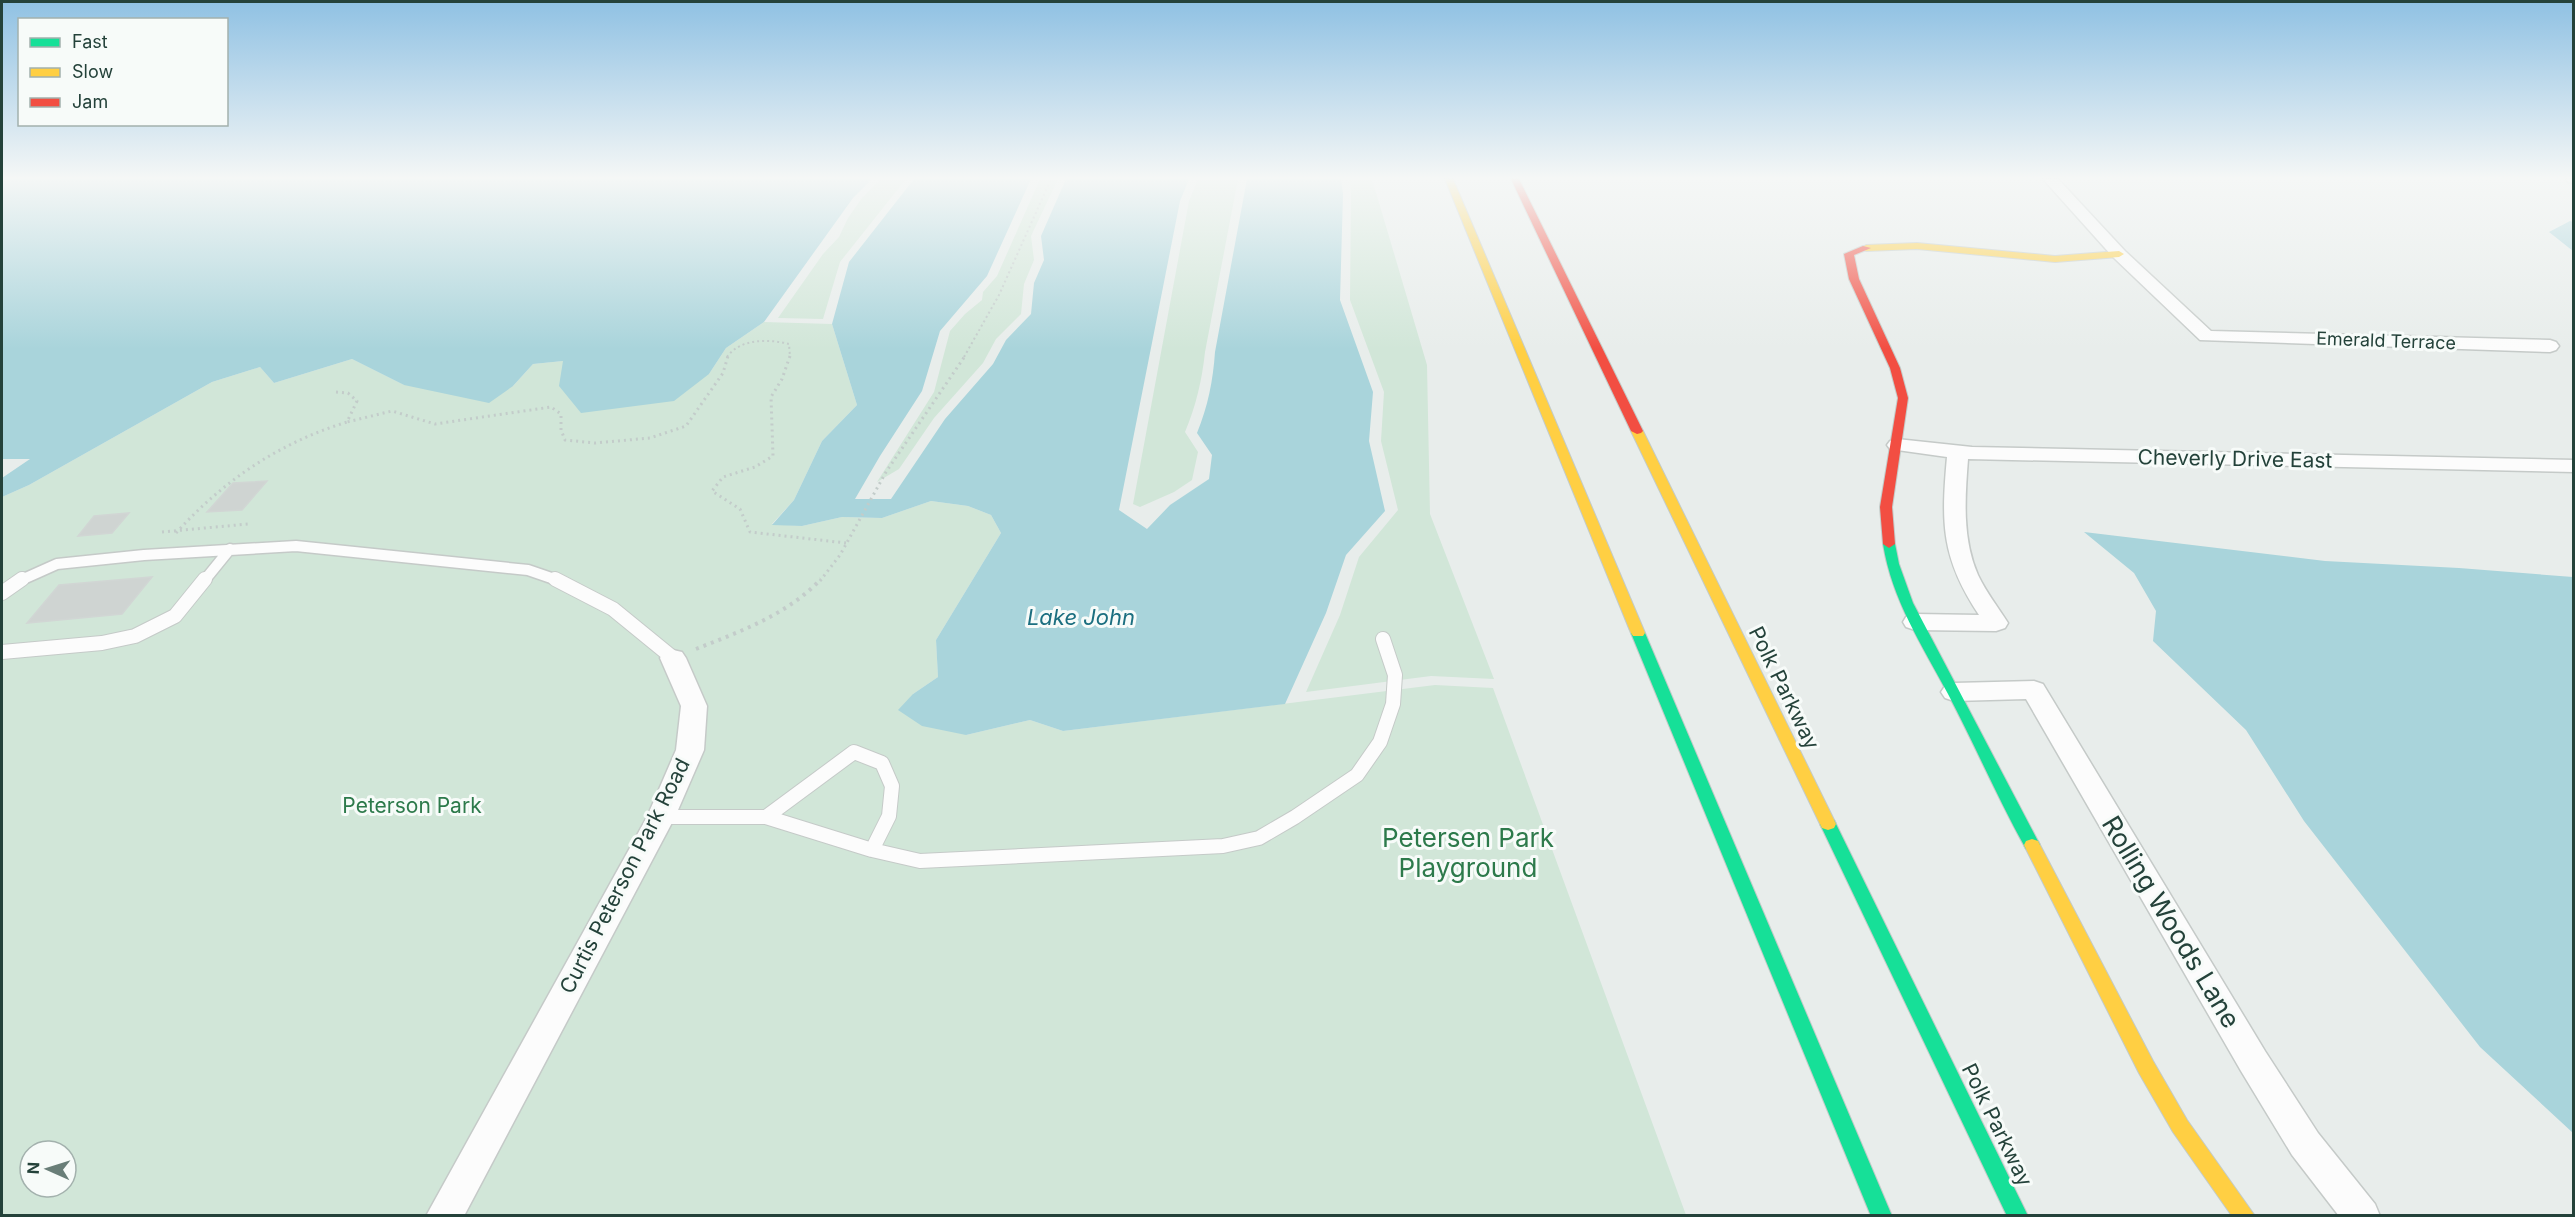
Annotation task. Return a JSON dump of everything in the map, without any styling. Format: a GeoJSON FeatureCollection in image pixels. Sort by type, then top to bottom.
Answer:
{"type":"FeatureCollection","features":[{"type":"Feature","properties":{"kind":"main road"},"geometry":{"type":"LineString","coordinates":[[1473,236],[1882,1215]]}},
{"type":"Feature","properties":{"kind":"main road","name":"Polk Parkway"},"geometry":{"type":"LineString","coordinates":[[1543,236],[2018,1215]]}},
{"type":"Feature","properties":{"kind":"main road"},"geometry":{"type":"LineString","coordinates":[[2119,254],[2056,259],[1910,246],[1876,246],[1858,249],[1849,254],[1854,279],[1895,368],[1903,398],[1897,445],[1889,480],[1886,507],[1887,534],[1891,561],[1915,622],[1954,693],[2146,1067],[2180,1126],[2245,1215]]}},
{"type":"Feature","properties":{"kind":"street"},"geometry":{"type":"LineString","coordinates":[[2102,236],[2119,254]]}},
{"type":"Feature","properties":{"kind":"street","name":"Emerald Terrace"},"geometry":{"type":"LineString","coordinates":[[2119,254],[2206,336],[2550,346]]}},
{"type":"Feature","properties":{"kind":"street","name":"Cheverly Drive East"},"geometry":{"type":"LineString","coordinates":[[1897,445],[1958,453],[2574,466]]}},
{"type":"Feature","properties":{"kind":"street"},"geometry":{"type":"LineString","coordinates":[[1915,622],[1996,623],[1962,564],[1957,537],[1955,497],[1958,453]]}},
{"type":"Feature","properties":{"kind":"street","name":"Curtis Peterson Park Road"},"geometry":{"type":"LineString","coordinates":[[444,1215],[661,817],[690,750],[694,706],[673,658]]}},
{"type":"Feature","properties":{"kind":"street","name":"Rolling Woods Lane"},"geometry":{"type":"LineString","coordinates":[[1954,693],[2034,690],[2253,1061],[2305,1144],[2362,1215]]}},
{"type":"Feature","properties":{"kind":"lane","name":"Curtis Peterson Park Road"},"geometry":{"type":"LineString","coordinates":[[2,593],[33,573],[57,564],[230,549],[296,546],[528,570],[563,582],[613,609],[673,658]]}},
{"type":"Feature","properties":{"kind":"lane"},"geometry":{"type":"LineString","coordinates":[[2,652],[102,643],[135,636],[174,616],[230,549]]}},
{"type":"Feature","properties":{"kind":"lane"},"geometry":{"type":"LineString","coordinates":[[661,817],[766,817],[872,850],[920,861],[1222,846],[1259,838],[1295,818],[1357,775],[1380,742],[1393,704],[1395,675],[1383,639]]}},
{"type":"Feature","properties":{"kind":"lane"},"geometry":{"type":"LineString","coordinates":[[766,817],[854,753],[882,763],[892,786],[889,816],[872,850]]}},
{"type":"Feature","properties":{"kind":"path"},"geometry":{"type":"LineString","coordinates":[[673,658],[741,631],[790,605],[814,588],[834,564],[875,492],[979,332],[1025,236]]}},
{"type":"Feature","properties":{"kind":"path"},"geometry":{"type":"LineString","coordinates":[[172,537],[229,482],[251,465],[310,432],[392,411],[435,424],[551,407],[561,414],[561,430],[565,440],[595,443],[650,438],[686,426],[723,373],[725,361],[732,350],[750,343],[772,340],[789,345],[790,358],[782,379],[771,397],[770,435],[773,456],[755,467],[723,477],[712,491],[740,508],[750,532],[846,543]]}},
{"type":"Feature","properties":{"kind":"path"},"geometry":{"type":"LineString","coordinates":[[336,392],[348,393],[357,400],[347,422]]}},
{"type":"Feature","properties":{"kind":"green space"},"geometry":{"type":"Polygon","coordinates":[[[861,236],[840,262],[823,319],[778,318],[823,254],[839,237],[861,236]]]}},
{"type":"Feature","properties":{"kind":"green space"},"geometry":{"type":"Polygon","coordinates":[[[1015,236],[1031,236],[1034,260],[1024,284],[1021,314],[996,339],[983,363],[934,418],[899,469],[877,482],[934,392],[950,331],[982,300],[983,292],[997,276],[1015,236]]]}},
{"type":"Feature","properties":{"kind":"green space"},"geometry":{"type":"Polygon","coordinates":[[[1183,236],[1227,236],[1200,383],[1185,432],[1198,452],[1192,480],[1174,492],[1140,507],[1133,504],[1183,236]]]}},
{"type":"Feature","properties":{"kind":"green space"},"geometry":{"type":"Polygon","coordinates":[[[1351,236],[1389,236],[1427,365],[1430,514],[1494,679],[1431,676],[1306,692],[1340,615],[1359,557],[1398,510],[1381,441],[1384,392],[1350,300],[1351,236]]]}},
{"type":"Feature","properties":{"kind":"green space","name":"Peterson Park"},"geometry":{"type":"Polygon","coordinates":[[[764,322],[832,324],[857,405],[822,441],[794,500],[772,524],[802,526],[842,517],[882,518],[931,501],[968,506],[991,515],[1001,533],[936,640],[938,677],[913,694],[966,735],[1030,720],[1063,731],[1435,685],[1493,688],[1686,1215],[2,1216],[2,497],[29,485],[212,382],[260,367],[274,383],[352,359],[404,385],[513,386],[533,364],[563,361],[709,374],[726,348],[764,322]]]}},
{"type":"Feature","properties":{"kind":"water"},"geometry":{"type":"Polygon","coordinates":[[[2,236],[826,236],[764,322],[726,348],[709,374],[674,401],[581,413],[559,386],[563,361],[533,364],[513,386],[489,403],[404,385],[352,359],[274,383],[260,367],[212,382],[29,485],[2,497],[2,478],[30,459],[2,459],[2,236]]]}},
{"type":"Feature","properties":{"kind":"water","name":"Lake John"},"geometry":{"type":"Polygon","coordinates":[[[870,236],[1005,236],[987,276],[940,331],[922,391],[855,499],[891,499],[945,419],[993,364],[1006,340],[1031,314],[1034,283],[1044,260],[1041,236],[1173,236],[1119,510],[1147,529],[1170,505],[1209,479],[1212,455],[1197,433],[1209,393],[1236,236],[1342,236],[1340,300],[1373,392],[1369,441],[1385,511],[1346,555],[1326,613],[1285,704],[1063,731],[1030,720],[966,735],[922,726],[898,710],[913,694],[938,677],[936,640],[1001,533],[991,515],[968,506],[931,501],[882,518],[842,517],[802,526],[772,525],[794,500],[822,441],[857,405],[832,324],[849,262],[870,236]]]}},
{"type":"Feature","properties":{"kind":"water"},"geometry":{"type":"Polygon","coordinates":[[[2554,236],[2573,236],[2573,251],[2554,236]]]}},
{"type":"Feature","properties":{"kind":"water"},"geometry":{"type":"Polygon","coordinates":[[[2084,532],[2325,561],[2573,577],[2573,1133],[2480,1047],[2304,821],[2246,730],[2153,641],[2156,611],[2134,573],[2084,532]]]}},
{"type":"Feature","properties":{"kind":"building"},"geometry":{"type":"Polygon","coordinates":[[[267,481],[242,510],[207,512],[233,483],[267,481]]]}},
{"type":"Feature","properties":{"kind":"building"},"geometry":{"type":"Polygon","coordinates":[[[129,513],[112,533],[78,536],[94,516],[129,513]]]}},
{"type":"Feature","properties":{"kind":"building"},"geometry":{"type":"Polygon","coordinates":[[[152,577],[122,614],[27,623],[59,585],[152,577]]]}},
{"type":"Feature","properties":{"kind":"traffic: fast"},"geometry":{"type":"LineString","coordinates":[[1889,544],[1898,584],[1915,622],[1955,694],[2032,845]]}},
{"type":"Feature","properties":{"kind":"traffic: fast"},"geometry":{"type":"LineString","coordinates":[[1638,633],[1882,1216]]}},
{"type":"Feature","properties":{"kind":"traffic: fast"},"geometry":{"type":"LineString","coordinates":[[1828,824],[2018,1216]]}},
{"type":"Feature","properties":{"kind":"traffic: slow"},"geometry":{"type":"LineString","coordinates":[[1473,236],[1638,633]]}},
{"type":"Feature","properties":{"kind":"traffic: slow"},"geometry":{"type":"LineString","coordinates":[[1866,248],[1917,246],[2055,259],[2119,254]]}},
{"type":"Feature","properties":{"kind":"traffic: slow"},"geometry":{"type":"LineString","coordinates":[[1637,431],[1828,824]]}},
{"type":"Feature","properties":{"kind":"traffic: slow"},"geometry":{"type":"LineString","coordinates":[[2032,845],[2146,1067],[2180,1126],[2245,1216]]}},
{"type":"Feature","properties":{"kind":"traffic: jam"},"geometry":{"type":"LineString","coordinates":[[1542,236],[1637,431]]}},
{"type":"Feature","properties":{"kind":"traffic: jam"},"geometry":{"type":"LineString","coordinates":[[1866,248],[1849,254],[1854,279],[1895,368],[1903,398],[1886,507],[1889,544]]}},
{"type":"Feature","properties":{"kind":"park label","name":"Petersen Park Playground"},"geometry":{"type":"Point","coordinates":[1468,853]}}]}
